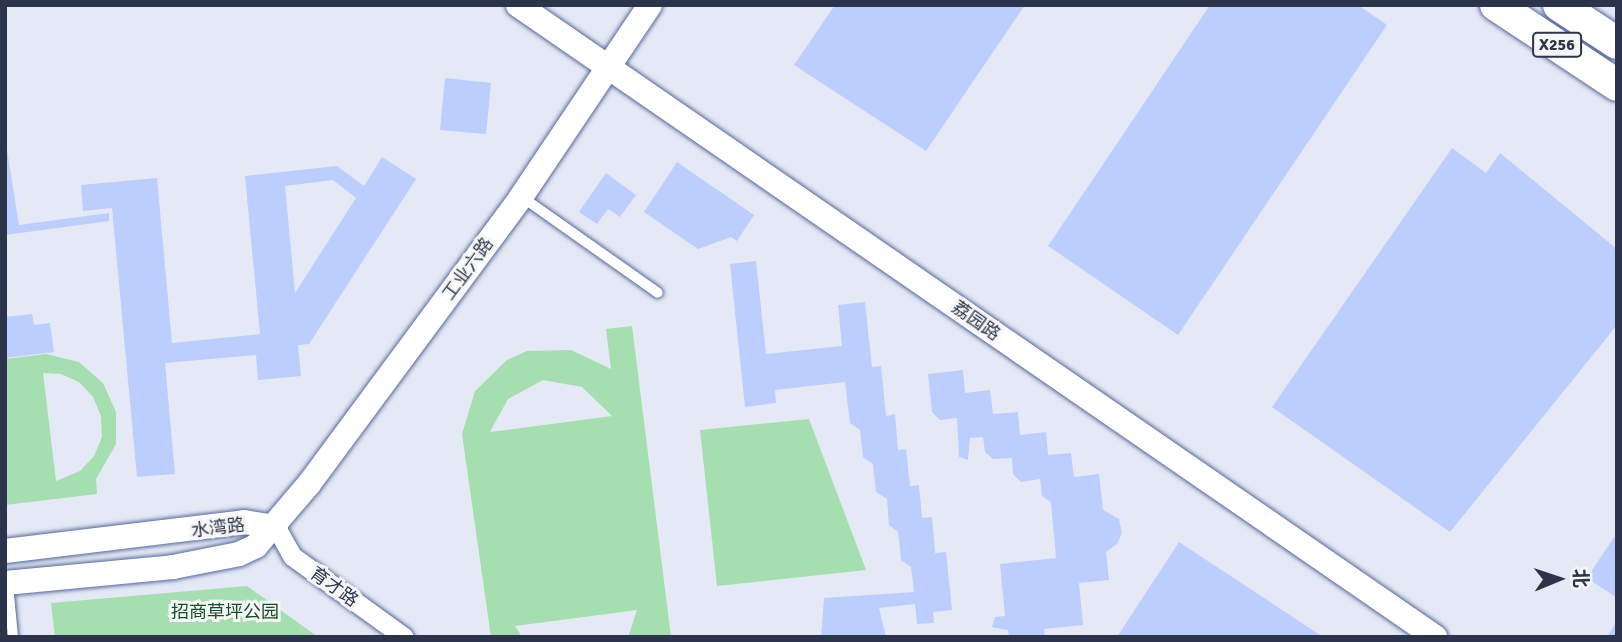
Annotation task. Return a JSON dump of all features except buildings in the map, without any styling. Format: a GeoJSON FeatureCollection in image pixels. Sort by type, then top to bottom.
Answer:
{"type":"FeatureCollection","features":[{"type":"Feature","properties":{"kind":"main road","name":"X256"},"geometry":{"type":"LineString","coordinates":[[1496,5],[1617,85]]}},
{"type":"Feature","properties":{"kind":"main road","name":"X256"},"geometry":{"type":"LineString","coordinates":[[1559,5],[1617,43]]}},
{"type":"Feature","properties":{"kind":"street","name":"荔园路"},"geometry":{"type":"LineString","coordinates":[[518,5],[1435,637]]}},
{"type":"Feature","properties":{"kind":"street","name":"工业六路"},"geometry":{"type":"LineString","coordinates":[[276,527],[521,197],[650,5]]}},
{"type":"Feature","properties":{"kind":"street","name":"水湾路"},"geometry":{"type":"LineString","coordinates":[[5,551],[244,522],[276,527]]}},
{"type":"Feature","properties":{"kind":"street","name":"水湾路"},"geometry":{"type":"LineString","coordinates":[[7,583],[219,559],[256,546],[276,527]]}},
{"type":"Feature","properties":{"kind":"street","name":"育才路"},"geometry":{"type":"LineString","coordinates":[[276,527],[292,556],[404,637]]}},
{"type":"Feature","properties":{"kind":"lane"},"geometry":{"type":"LineString","coordinates":[[521,197],[658,293]]}},
{"type":"Feature","properties":{"kind":"lane"},"geometry":{"type":"LineString","coordinates":[[7,583],[13,637]]}},
{"type":"Feature","properties":{"kind":"green space"},"geometry":{"type":"Polygon","coordinates":[[[632,326],[671,637],[628,637],[637,610],[515,626],[522,637],[491,637],[462,434],[475,391],[507,360],[527,351],[571,350],[611,369],[606,329],[632,326]],[[543,380],[508,399],[490,432],[612,416],[582,387],[543,380]]]}},
{"type":"Feature","properties":{"kind":"green space"},"geometry":{"type":"Polygon","coordinates":[[[46,354],[79,362],[103,383],[116,412],[116,444],[96,479],[97,494],[5,505],[5,359],[46,354]],[[43,373],[56,481],[80,471],[94,456],[102,437],[101,416],[93,397],[79,382],[61,374],[43,373]]]}},
{"type":"Feature","properties":{"kind":"green space"},"geometry":{"type":"Polygon","coordinates":[[[809,419],[866,570],[717,586],[700,430],[809,419]]]}},
{"type":"Feature","properties":{"kind":"green space","name":"招商草坪公园"},"geometry":{"type":"Polygon","coordinates":[[[247,586],[318,637],[55,637],[51,603],[247,586]]]}}]}
